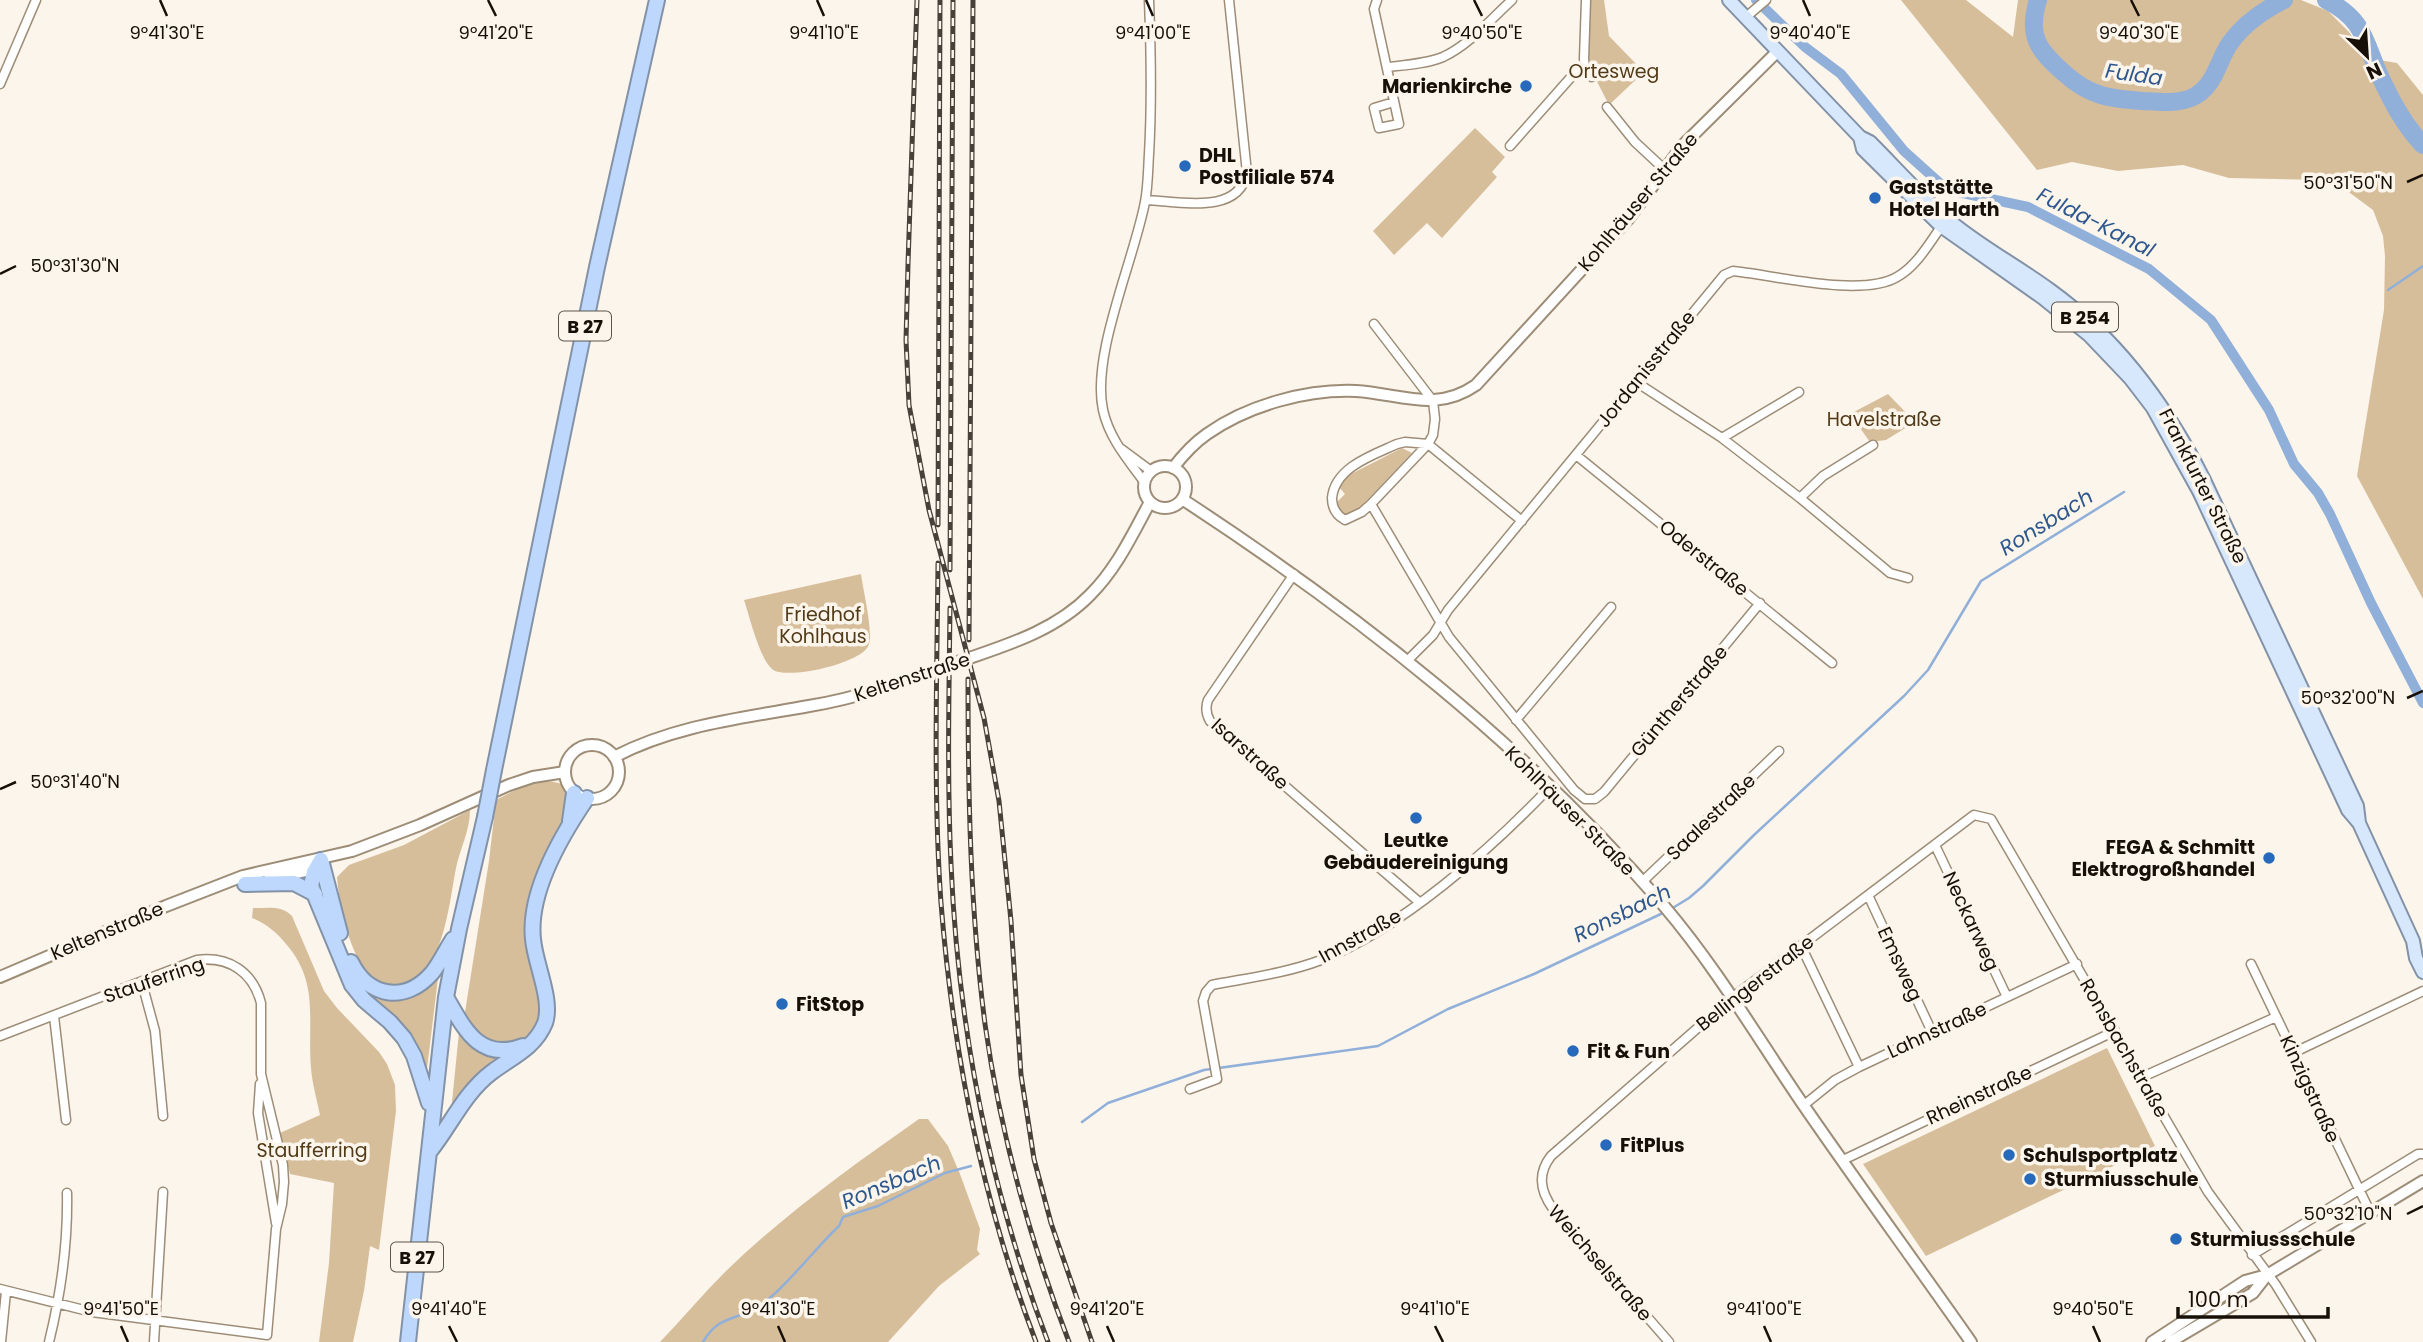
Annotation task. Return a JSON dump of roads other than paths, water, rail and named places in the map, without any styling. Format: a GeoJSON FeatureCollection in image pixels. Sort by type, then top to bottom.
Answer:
{"type":"FeatureCollection","features":[{"type":"Feature","properties":{"kind":"highway","name":"B 27"},"geometry":{"type":"LineString","coordinates":[[408,1342],[446,997],[597,267],[657,0]]}},
{"type":"Feature","properties":{"kind":"highway"},"geometry":{"type":"LineString","coordinates":[[429,1152],[459,1107],[480,1082],[524,1051],[543,1027],[548,1010],[533,939],[534,913],[542,880],[580,795]]}},
{"type":"Feature","properties":{"kind":"highway"},"geometry":{"type":"LineString","coordinates":[[321,860],[311,878],[352,985],[364,1000],[397,1030],[409,1047],[426,1090],[432,1114]]}},
{"type":"Feature","properties":{"kind":"highway"},"geometry":{"type":"LineString","coordinates":[[321,860],[340,933],[352,964],[359,977],[375,989],[397,992],[418,985],[433,971],[459,929]]}},
{"type":"Feature","properties":{"kind":"highway"},"geometry":{"type":"LineString","coordinates":[[245,884],[295,883],[315,894]]}},
{"type":"Feature","properties":{"kind":"highway"},"geometry":{"type":"LineString","coordinates":[[446,997],[467,1032],[482,1046],[492,1050],[513,1050],[537,1037]]}},
{"type":"Feature","properties":{"kind":"main road","name":"Frankfurter Straße"},"geometry":{"type":"LineString","coordinates":[[1730,0],[1860,137],[1870,142],[1944,223],[2079,312],[2121,354],[2161,403],[2203,478],[2357,806],[2359,823],[2413,941],[2416,958],[2423,972]]}},
{"type":"Feature","properties":{"kind":"main road","name":"Kohlhäuser Straße"},"geometry":{"type":"LineString","coordinates":[[1173,468],[1199,440],[1220,425],[1273,404],[1319,393],[1344,391],[1433,401],[1465,392],[1492,370],[1629,218],[1695,132],[1778,51]]}},
{"type":"Feature","properties":{"kind":"main road"},"geometry":{"type":"LineString","coordinates":[[1161,467],[1173,468],[1184,478],[1186,489],[1176,505],[1158,507],[1150,502],[1144,491],[1144,483],[1151,471],[1161,467]]}},
{"type":"Feature","properties":{"kind":"main road","name":"Kohlhäuser Straße"},"geometry":{"type":"LineString","coordinates":[[1182,499],[1294,574],[1408,660],[1549,787],[1642,882],[1668,911],[1732,998],[1971,1342]]}},
{"type":"Feature","properties":{"kind":"main road","name":"Keltenstraße"},"geometry":{"type":"LineString","coordinates":[[614,757],[673,732],[875,691],[1034,633],[1074,609],[1101,583],[1118,561],[1150,502]]}},
{"type":"Feature","properties":{"kind":"main road"},"geometry":{"type":"LineString","coordinates":[[584,746],[601,747],[614,757],[619,772],[614,788],[599,798],[580,795],[569,787],[565,772],[570,756],[584,746]]}},
{"type":"Feature","properties":{"kind":"main road","name":"Keltenstraße"},"geometry":{"type":"LineString","coordinates":[[0,977],[243,876],[303,861],[321,860],[382,841],[509,785],[533,777],[565,772]]}},
{"type":"Feature","properties":{"kind":"main road","name":"Keltenstraße"},"geometry":{"type":"LineString","coordinates":[[215,888],[305,870],[321,860]]}},
{"type":"Feature","properties":{"kind":"main road","name":"Frankfurter Straße"},"geometry":{"type":"LineString","coordinates":[[2413,941],[2423,951]]}},
{"type":"Feature","properties":{"kind":"main road"},"geometry":{"type":"LineString","coordinates":[[2152,1342],[2245,1281],[2267,1275],[2423,1181]]}},
{"type":"Feature","properties":{"kind":"main road"},"geometry":{"type":"LineString","coordinates":[[2400,1196],[2423,1188]]}},
{"type":"Feature","properties":{"kind":"main road"},"geometry":{"type":"LineString","coordinates":[[2169,1342],[2253,1293],[2267,1275]]}},
{"type":"Feature","properties":{"kind":"street"},"geometry":{"type":"LineString","coordinates":[[0,84],[36,0]]}},
{"type":"Feature","properties":{"kind":"street"},"geometry":{"type":"LineString","coordinates":[[1144,483],[1123,457],[1103,411],[1101,396],[1102,371],[1146,200],[1152,116],[1149,0]]}},
{"type":"Feature","properties":{"kind":"street"},"geometry":{"type":"LineString","coordinates":[[1146,200],[1217,202],[1229,199],[1245,185],[1247,173],[1229,0]]}},
{"type":"Feature","properties":{"kind":"street"},"geometry":{"type":"LineString","coordinates":[[1377,0],[1374,9],[1394,102]]}},
{"type":"Feature","properties":{"kind":"street"},"geometry":{"type":"LineString","coordinates":[[1388,67],[1422,63],[1445,56],[1473,36],[1513,0]]}},
{"type":"Feature","properties":{"kind":"street"},"geometry":{"type":"LineString","coordinates":[[1586,0],[1585,68],[1592,77]]}},
{"type":"Feature","properties":{"kind":"street"},"geometry":{"type":"LineString","coordinates":[[1746,17],[1766,0]]}},
{"type":"Feature","properties":{"kind":"street"},"geometry":{"type":"LineString","coordinates":[[1510,146],[1572,76],[1585,68]]}},
{"type":"Feature","properties":{"kind":"street"},"geometry":{"type":"LineString","coordinates":[[1607,107],[1635,142],[1664,169]]}},
{"type":"Feature","properties":{"kind":"street","name":"Jordanisstraße"},"geometry":{"type":"LineString","coordinates":[[1408,660],[1433,635],[1441,621],[1724,275],[1733,271],[1858,286],[1883,282],[1898,277],[1918,258],[1944,223]]}},
{"type":"Feature","properties":{"kind":"street"},"geometry":{"type":"LineString","coordinates":[[1374,324],[1433,401],[1433,435],[1428,444],[1371,504],[1349,519],[1345,520],[1338,515],[1332,507],[1333,493],[1336,483],[1345,472],[1405,442],[1428,444],[1522,521]]}},
{"type":"Feature","properties":{"kind":"street"},"geometry":{"type":"LineString","coordinates":[[1636,382],[1722,438],[1890,573],[1908,578]]}},
{"type":"Feature","properties":{"kind":"street"},"geometry":{"type":"LineString","coordinates":[[1722,438],[1799,392]]}},
{"type":"Feature","properties":{"kind":"street"},"geometry":{"type":"LineString","coordinates":[[1800,498],[1823,476],[1873,445]]}},
{"type":"Feature","properties":{"kind":"street"},"geometry":{"type":"LineString","coordinates":[[1120,448],[1151,471]]}},
{"type":"Feature","properties":{"kind":"street","name":"Oderstraße"},"geometry":{"type":"LineString","coordinates":[[1576,455],[1832,663]]}},
{"type":"Feature","properties":{"kind":"street"},"geometry":{"type":"LineString","coordinates":[[1371,504],[1449,637],[1516,720],[1611,607]]}},
{"type":"Feature","properties":{"kind":"street","name":"Isarstraße"},"geometry":{"type":"LineString","coordinates":[[1294,574],[1208,700],[1207,716],[1419,902]]}},
{"type":"Feature","properties":{"kind":"street","name":"Güntherstraße"},"geometry":{"type":"LineString","coordinates":[[1516,720],[1574,790],[1585,799],[1598,798],[1760,604]]}},
{"type":"Feature","properties":{"kind":"street","name":"Saalestraße"},"geometry":{"type":"LineString","coordinates":[[1642,882],[1779,751]]}},
{"type":"Feature","properties":{"kind":"street","name":"Innstraße"},"geometry":{"type":"LineString","coordinates":[[1190,1088],[1217,1079],[1203,1001],[1212,985],[1301,967],[1364,939],[1459,872],[1527,811],[1549,787]]}},
{"type":"Feature","properties":{"kind":"street","name":"Bellingerstraße"},"geometry":{"type":"LineString","coordinates":[[1541,1179],[1551,1156],[1732,998],[1974,816],[1991,819]]}},
{"type":"Feature","properties":{"kind":"street","name":"Ronsbachstraße"},"geometry":{"type":"LineString","coordinates":[[1991,819],[2208,1192],[2311,1342]]}},
{"type":"Feature","properties":{"kind":"street","name":"Neckarweg"},"geometry":{"type":"LineString","coordinates":[[1936,845],[2007,997]]}},
{"type":"Feature","properties":{"kind":"street","name":"Emsweg"},"geometry":{"type":"LineString","coordinates":[[1868,895],[1933,1032]]}},
{"type":"Feature","properties":{"kind":"street"},"geometry":{"type":"LineString","coordinates":[[1801,946],[1859,1067]]}},
{"type":"Feature","properties":{"kind":"street","name":"Stauferring"},"geometry":{"type":"LineString","coordinates":[[1,1033],[54,1016],[197,960],[218,960],[238,967],[253,983],[261,1003],[258,1113],[276,1229]]}},
{"type":"Feature","properties":{"kind":"street","name":"Lahnstraße"},"geometry":{"type":"LineString","coordinates":[[1804,1105],[1835,1080],[1859,1067],[2077,964]]}},
{"type":"Feature","properties":{"kind":"street","name":"Kinzigstraße"},"geometry":{"type":"LineString","coordinates":[[2251,964],[2371,1214]]}},
{"type":"Feature","properties":{"kind":"street"},"geometry":{"type":"LineString","coordinates":[[142,983],[155,1031],[163,1116]]}},
{"type":"Feature","properties":{"kind":"street"},"geometry":{"type":"LineString","coordinates":[[2293,1053],[2423,991]]}},
{"type":"Feature","properties":{"kind":"street"},"geometry":{"type":"LineString","coordinates":[[54,1016],[66,1120]]}},
{"type":"Feature","properties":{"kind":"street"},"geometry":{"type":"LineString","coordinates":[[2140,1078],[2276,1017]]}},
{"type":"Feature","properties":{"kind":"street","name":"Rheinstraße"},"geometry":{"type":"LineString","coordinates":[[1843,1160],[2115,1031]]}},
{"type":"Feature","properties":{"kind":"street","name":"Stauferring"},"geometry":{"type":"LineString","coordinates":[[1,1342],[3,1291],[92,1312],[156,1319],[256,1338],[267,1335],[276,1229],[282,1204],[283,1166],[261,1074]]}},
{"type":"Feature","properties":{"kind":"street"},"geometry":{"type":"LineString","coordinates":[[2252,1255],[2339,1200],[2421,1154]]}},
{"type":"Feature","properties":{"kind":"street","name":"Weichselstraße"},"geometry":{"type":"LineString","coordinates":[[1541,1179],[1544,1195],[1553,1209],[1669,1342]]}},
{"type":"Feature","properties":{"kind":"street"},"geometry":{"type":"LineString","coordinates":[[154,1342],[163,1192]]}},
{"type":"Feature","properties":{"kind":"street"},"geometry":{"type":"LineString","coordinates":[[49,1342],[58,1304],[67,1223],[66,1193]]}},
{"type":"Feature","properties":{"kind":"waterway","name":"Fulda-Kanal"},"geometry":{"type":"LineString","coordinates":[[1756,0],[1805,47],[1841,74],[1904,151],[1943,186],[1958,192],[2028,207],[2149,269],[2211,320],[2269,410],[2294,464],[2318,493],[2330,514],[2371,603],[2423,703]]}},
{"type":"Feature","properties":{"kind":"waterway","name":"Fulda"},"geometry":{"type":"LineString","coordinates":[[2038,0],[2034,23],[2037,41],[2047,57],[2072,80],[2106,96],[2167,102],[2185,100],[2199,94],[2210,81],[2235,36],[2254,18],[2284,0]]}},
{"type":"Feature","properties":{"kind":"waterway"},"geometry":{"type":"LineString","coordinates":[[2269,0],[2273,5]]}},
{"type":"Feature","properties":{"kind":"waterway","name":"Fulda"},"geometry":{"type":"LineString","coordinates":[[2326,0],[2355,22],[2392,101],[2423,145]]}},
{"type":"Feature","properties":{"kind":"waterway","name":"Ronsbach"},"geometry":{"type":"LineString","coordinates":[[2388,290],[2423,266]]}},
{"type":"Feature","properties":{"kind":"waterway","name":"Ronsbach"},"geometry":{"type":"LineString","coordinates":[[1671,909],[1703,886],[1904,696],[1928,670],[1981,581],[2124,492]]}},
{"type":"Feature","properties":{"kind":"waterway","name":"Ronsbach"},"geometry":{"type":"LineString","coordinates":[[1082,1122],[1108,1103],[1204,1070],[1378,1046],[1448,1009],[1534,974],[1665,912]]}},
{"type":"Feature","properties":{"kind":"waterway","name":"Ronsbach"},"geometry":{"type":"LineString","coordinates":[[703,1342],[719,1324],[763,1304],[839,1226],[843,1217],[878,1206],[945,1173],[971,1166]]}},
{"type":"Feature","properties":{"kind":"railway"},"geometry":{"type":"LineString","coordinates":[[917,0],[906,340],[909,405],[929,510],[984,718],[999,801],[1011,921],[1021,1075],[1034,1159],[1051,1223],[1092,1342]]}},
{"type":"Feature","properties":{"kind":"railway"},"geometry":{"type":"LineString","coordinates":[[938,525],[940,0]]}},
{"type":"Feature","properties":{"kind":"railway"},"geometry":{"type":"LineString","coordinates":[[950,570],[953,0]]}},
{"type":"Feature","properties":{"kind":"railway"},"geometry":{"type":"LineString","coordinates":[[969,640],[973,0]]}},
{"type":"Feature","properties":{"kind":"railway"},"geometry":{"type":"LineString","coordinates":[[938,563],[937,818],[941,903],[953,1015],[985,1181],[1017,1289],[1036,1342]]}},
{"type":"Feature","properties":{"kind":"railway"},"geometry":{"type":"LineString","coordinates":[[950,608],[950,832],[955,925],[969,1047],[980,1107],[1009,1226],[1048,1342]]}},
{"type":"Feature","properties":{"kind":"railway"},"geometry":{"type":"LineString","coordinates":[[968,679],[971,852],[976,938],[991,1064],[1029,1225],[1069,1342]]}},
{"type":"Feature","properties":{"kind":"place","name":"Marienkirche"},"geometry":{"type":"Point","coordinates":[1526,86]}},
{"type":"Feature","properties":{"kind":"place","name":"DHL Postfiliale 574"},"geometry":{"type":"Point","coordinates":[1185,166]}},
{"type":"Feature","properties":{"kind":"place","name":"Gaststätte Hotel Harth"},"geometry":{"type":"Point","coordinates":[1875,198]}},
{"type":"Feature","properties":{"kind":"place","name":"Leutke Gebäudereinigung"},"geometry":{"type":"Point","coordinates":[1416,818]}},
{"type":"Feature","properties":{"kind":"place","name":"FEGA & Schmitt Elektrogroßhandel"},"geometry":{"type":"Point","coordinates":[2269,858]}},
{"type":"Feature","properties":{"kind":"place","name":"FitStop"},"geometry":{"type":"Point","coordinates":[782,1004]}},
{"type":"Feature","properties":{"kind":"place","name":"Fit & Fun"},"geometry":{"type":"Point","coordinates":[1573,1051]}},
{"type":"Feature","properties":{"kind":"place","name":"FitPlus"},"geometry":{"type":"Point","coordinates":[1606,1145]}},
{"type":"Feature","properties":{"kind":"place","name":"Schulsportplatz"},"geometry":{"type":"Point","coordinates":[2009,1155]}},
{"type":"Feature","properties":{"kind":"place","name":"Sturmiusschule"},"geometry":{"type":"Point","coordinates":[2030,1179]}},
{"type":"Feature","properties":{"kind":"place","name":"Sturmiussschule"},"geometry":{"type":"Point","coordinates":[2176,1239]}},
{"type":"Feature","properties":{"kind":"park label","name":"Ortesweg"},"geometry":{"type":"Point","coordinates":[1614,71]}},
{"type":"Feature","properties":{"kind":"park label","name":"Havelstraße"},"geometry":{"type":"Point","coordinates":[1884,419]}},
{"type":"Feature","properties":{"kind":"park label","name":"Friedhof Kohlhaus"},"geometry":{"type":"Point","coordinates":[823,625]}},
{"type":"Feature","properties":{"kind":"park label","name":"Staufferring"},"geometry":{"type":"Point","coordinates":[312,1150]}}]}
